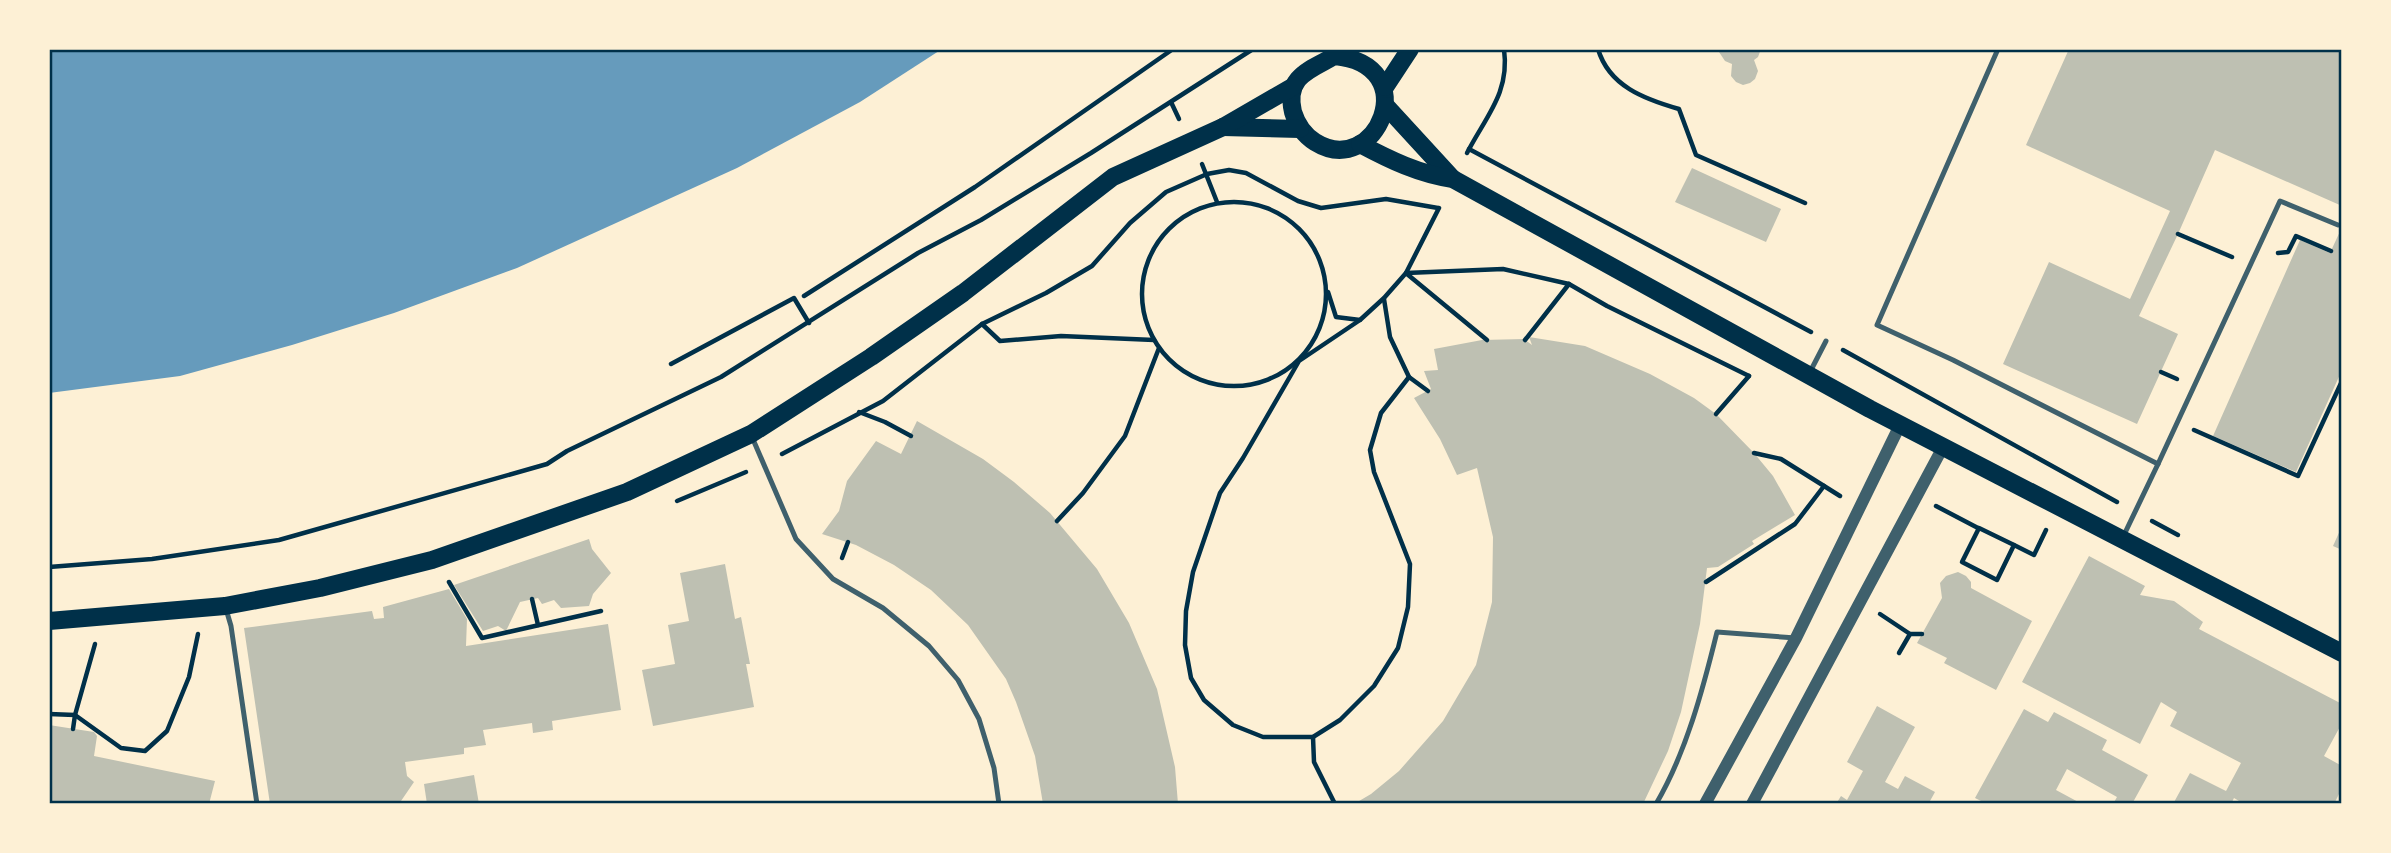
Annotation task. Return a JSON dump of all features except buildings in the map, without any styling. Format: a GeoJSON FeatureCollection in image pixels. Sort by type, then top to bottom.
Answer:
{"type":"FeatureCollection","features":[{"type":"Feature","properties":{"kind":"main road"},"geometry":{"type":"LineString","coordinates":[[1294,86],[1292,104],[1300,129],[1309,139],[1321,146],[1347,149],[1360,144],[1377,128],[1386,106],[1385,87],[1410,49]]}},
{"type":"Feature","properties":{"kind":"main road"},"geometry":{"type":"LineString","coordinates":[[49,621],[225,606],[320,588],[432,560],[627,492],[751,434],[871,357],[963,293],[1113,177],[1223,127],[1294,86],[1302,74],[1319,62],[1340,53],[1366,65],[1385,87]]}},
{"type":"Feature","properties":{"kind":"main road"},"geometry":{"type":"LineString","coordinates":[[1386,106],[1453,179],[1900,425],[2342,653]]}},
{"type":"Feature","properties":{"kind":"main road"},"geometry":{"type":"LineString","coordinates":[[1223,127],[1300,129]]}},
{"type":"Feature","properties":{"kind":"main road"},"geometry":{"type":"LineString","coordinates":[[1360,144],[1397,164],[1431,176],[1453,179]]}},
{"type":"Feature","properties":{"kind":"street"},"geometry":{"type":"LineString","coordinates":[[1705,804],[1796,638],[1900,425]]}},
{"type":"Feature","properties":{"kind":"street"},"geometry":{"type":"LineString","coordinates":[[1752,804],[1943,447]]}},
{"type":"Feature","properties":{"kind":"lane"},"geometry":{"type":"LineString","coordinates":[[1998,49],[1877,325],[1953,360],[1995,384],[2158,464]]}},
{"type":"Feature","properties":{"kind":"lane"},"geometry":{"type":"LineString","coordinates":[[2122,540],[2280,201],[2338,225]]}},
{"type":"Feature","properties":{"kind":"lane"},"geometry":{"type":"LineString","coordinates":[[1808,375],[1826,341]]}},
{"type":"Feature","properties":{"kind":"lane"},"geometry":{"type":"LineString","coordinates":[[751,434],[796,539],[833,579],[883,608],[929,646],[958,680],[979,719],[994,768],[999,804]]}},
{"type":"Feature","properties":{"kind":"lane"},"geometry":{"type":"LineString","coordinates":[[225,606],[231,626],[257,804]]}},
{"type":"Feature","properties":{"kind":"lane"},"geometry":{"type":"LineString","coordinates":[[1656,804],[1691,721],[1707,674],[1717,632],[1796,638]]}},
{"type":"Feature","properties":{"kind":"path"},"geometry":{"type":"LineString","coordinates":[[804,296],[975,187],[1173,49]]}},
{"type":"Feature","properties":{"kind":"path"},"geometry":{"type":"LineString","coordinates":[[49,567],[152,559],[279,540],[547,464],[567,451],[721,377],[918,253],[981,220],[1080,160],[1253,49]]}},
{"type":"Feature","properties":{"kind":"path"},"geometry":{"type":"LineString","coordinates":[[1503,49],[1506,66],[1500,94],[1469,149],[2186,539]]}},
{"type":"Feature","properties":{"kind":"path"},"geometry":{"type":"LineString","coordinates":[[1598,49],[1614,80],[1647,99],[1679,108],[1696,155],[1805,202]]}},
{"type":"Feature","properties":{"kind":"path"},"geometry":{"type":"LineString","coordinates":[[1154,340],[1061,336],[1000,341],[982,324],[1046,293],[1092,266],[1130,223],[1166,192],[1207,174],[1228,170],[1246,173],[1298,201],[1321,208],[1386,199],[1438,208],[1406,273],[1384,298],[1360,320],[1272,379],[1241,387],[1209,383],[1181,370],[1159,348],[1147,327],[1142,301],[1144,274],[1153,248],[1170,227],[1192,211],[1217,202],[1249,201],[1279,212],[1304,231],[1320,257],[1336,317],[1360,320]]}},
{"type":"Feature","properties":{"kind":"path"},"geometry":{"type":"LineString","coordinates":[[1207,174],[1217,202]]}},
{"type":"Feature","properties":{"kind":"path"},"geometry":{"type":"LineString","coordinates":[[1406,273],[1503,269],[1569,284],[1607,306],[1761,382]]}},
{"type":"Feature","properties":{"kind":"path"},"geometry":{"type":"LineString","coordinates":[[1406,273],[1487,340]]}},
{"type":"Feature","properties":{"kind":"path"},"geometry":{"type":"LineString","coordinates":[[1525,340],[1569,284]]}},
{"type":"Feature","properties":{"kind":"path"},"geometry":{"type":"LineString","coordinates":[[1327,288],[1325,315],[1315,340],[1298,361],[1220,493],[1193,572],[1186,611],[1185,645],[1191,678],[1204,700],[1233,725],[1263,737],[1313,737],[1340,720],[1374,686],[1398,648],[1408,607],[1410,564],[1374,472],[1370,450],[1381,414],[1409,377]]}},
{"type":"Feature","properties":{"kind":"path"},"geometry":{"type":"LineString","coordinates":[[670,364],[794,298],[809,323]]}},
{"type":"Feature","properties":{"kind":"path"},"geometry":{"type":"LineString","coordinates":[[1384,298],[1390,337],[1409,377],[1428,391]]}},
{"type":"Feature","properties":{"kind":"path"},"geometry":{"type":"LineString","coordinates":[[1057,521],[1083,493],[1125,436],[1159,348]]}},
{"type":"Feature","properties":{"kind":"path"},"geometry":{"type":"LineString","coordinates":[[1716,414],[1749,376]]}},
{"type":"Feature","properties":{"kind":"path"},"geometry":{"type":"LineString","coordinates":[[2184,426],[2298,477],[2342,381]]}},
{"type":"Feature","properties":{"kind":"path"},"geometry":{"type":"LineString","coordinates":[[859,412],[911,436]]}},
{"type":"Feature","properties":{"kind":"path"},"geometry":{"type":"LineString","coordinates":[[1755,453],[1781,459],[1843,498]]}},
{"type":"Feature","properties":{"kind":"path"},"geometry":{"type":"LineString","coordinates":[[1706,582],[1795,524],[1824,486]]}},
{"type":"Feature","properties":{"kind":"path"},"geometry":{"type":"LineString","coordinates":[[1940,499],[1936,506],[2034,555],[2048,526],[2058,531]]}},
{"type":"Feature","properties":{"kind":"path"},"geometry":{"type":"LineString","coordinates":[[1791,517],[1795,524]]}},
{"type":"Feature","properties":{"kind":"path"},"geometry":{"type":"LineString","coordinates":[[1979,528],[1962,562],[1970,567],[1997,580],[2014,545]]}},
{"type":"Feature","properties":{"kind":"path"},"geometry":{"type":"LineString","coordinates":[[1966,576],[1970,567]]}},
{"type":"Feature","properties":{"kind":"path"},"geometry":{"type":"LineString","coordinates":[[449,582],[482,638],[601,611]]}},
{"type":"Feature","properties":{"kind":"path"},"geometry":{"type":"LineString","coordinates":[[532,599],[538,625]]}},
{"type":"Feature","properties":{"kind":"path"},"geometry":{"type":"LineString","coordinates":[[1873,625],[1885,602]]}},
{"type":"Feature","properties":{"kind":"path"},"geometry":{"type":"LineString","coordinates":[[1879,614],[1910,634],[1922,634]]}},
{"type":"Feature","properties":{"kind":"path"},"geometry":{"type":"LineString","coordinates":[[49,714],[75,715],[121,748],[145,751],[167,731],[189,677],[199,629]]}},
{"type":"Feature","properties":{"kind":"path"},"geometry":{"type":"LineString","coordinates":[[1899,653],[1910,634]]}},
{"type":"Feature","properties":{"kind":"path"},"geometry":{"type":"LineString","coordinates":[[74,729],[75,715],[95,643]]}},
{"type":"Feature","properties":{"kind":"path"},"geometry":{"type":"LineString","coordinates":[[1313,737],[1314,762],[1335,804]]}},
{"type":"Feature","properties":{"kind":"water"},"geometry":{"type":"Polygon","coordinates":[[[49,49],[942,49],[860,102],[737,168],[517,268],[394,313],[180,376],[49,393],[49,49]]]}}]}
